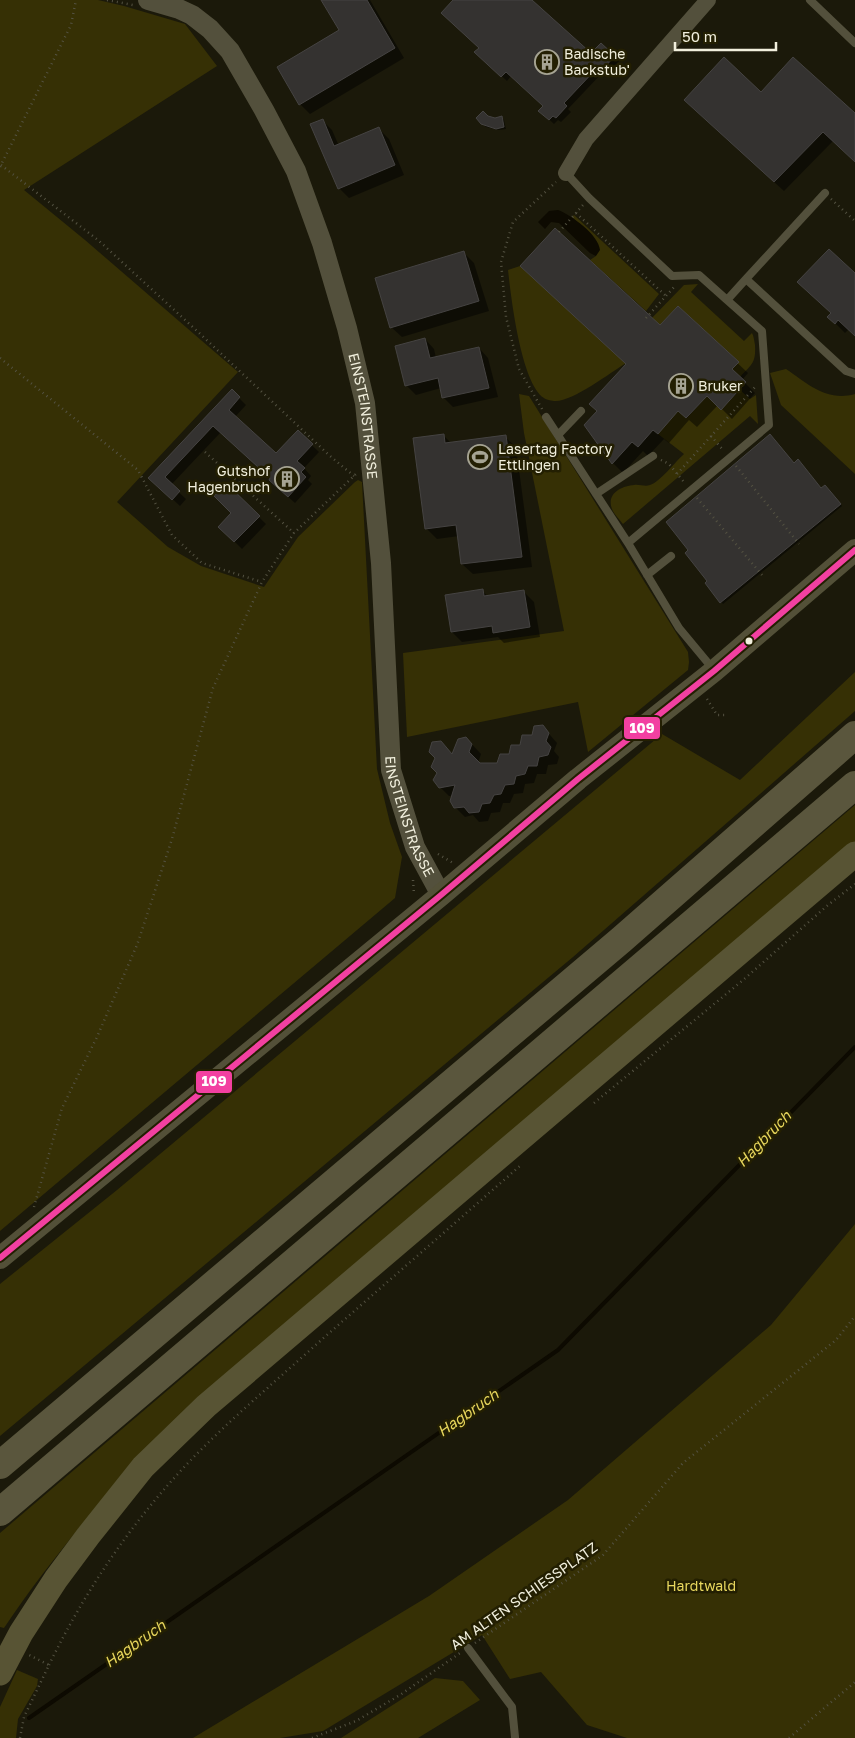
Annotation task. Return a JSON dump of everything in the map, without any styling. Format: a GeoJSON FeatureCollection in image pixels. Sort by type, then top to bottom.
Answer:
{"type":"FeatureCollection","features":[{"type":"Feature","properties":{"kind":"highway"},"geometry":{"type":"LineString","coordinates":[[0,1464],[621,940],[855,735]]}},
{"type":"Feature","properties":{"kind":"highway"},"geometry":{"type":"LineString","coordinates":[[0,1512],[855,785]]}},
{"type":"Feature","properties":{"kind":"main road"},"geometry":{"type":"LineString","coordinates":[[0,1258],[441,895],[578,779],[714,671],[855,550]]}},
{"type":"Feature","properties":{"kind":"main road"},"geometry":{"type":"LineString","coordinates":[[0,1673],[24,1643],[56,1579],[143,1467],[206,1406],[855,854]]}},
{"type":"Feature","properties":{"kind":"main road"},"geometry":{"type":"LineString","coordinates":[[0,1653],[24,1643]]}},
{"type":"Feature","properties":{"kind":"street"},"geometry":{"type":"LineString","coordinates":[[566,173],[586,139],[708,0]]}},
{"type":"Feature","properties":{"kind":"street","name":"EINSTEINSTRASSE"},"geometry":{"type":"LineString","coordinates":[[143,3],[179,9],[192,15],[210,29],[230,51],[296,171],[322,243],[347,328],[365,403],[363,474],[381,563],[391,770],[415,847],[441,895]]}},
{"type":"Feature","properties":{"kind":"lane"},"geometry":{"type":"LineString","coordinates":[[810,0],[855,43]]}},
{"type":"Feature","properties":{"kind":"lane"},"geometry":{"type":"LineString","coordinates":[[566,173],[589,198],[672,276],[700,275],[762,331],[769,426],[628,543]]}},
{"type":"Feature","properties":{"kind":"lane"},"geometry":{"type":"LineString","coordinates":[[727,300],[825,193]]}},
{"type":"Feature","properties":{"kind":"lane"},"geometry":{"type":"LineString","coordinates":[[746,279],[846,371],[855,374]]}},
{"type":"Feature","properties":{"kind":"lane"},"geometry":{"type":"LineString","coordinates":[[558,435],[581,411]]}},
{"type":"Feature","properties":{"kind":"lane"},"geometry":{"type":"LineString","coordinates":[[546,417],[628,543],[679,628],[714,671]]}},
{"type":"Feature","properties":{"kind":"lane"},"geometry":{"type":"LineString","coordinates":[[596,494],[653,456]]}},
{"type":"Feature","properties":{"kind":"lane"},"geometry":{"type":"LineString","coordinates":[[647,575],[671,556]]}},
{"type":"Feature","properties":{"kind":"lane"},"geometry":{"type":"LineString","coordinates":[[468,1648],[512,1707],[515,1737]]}},
{"type":"Feature","properties":{"kind":"path"},"geometry":{"type":"LineString","coordinates":[[40,1226],[32,1215],[62,1108],[97,1037],[137,945],[172,839],[213,688],[262,582],[294,533],[363,474],[330,456],[98,240],[1,166],[71,25],[76,0]]}},
{"type":"Feature","properties":{"kind":"path"},"geometry":{"type":"LineString","coordinates":[[107,0],[143,3]]}},
{"type":"Feature","properties":{"kind":"path"},"geometry":{"type":"LineString","coordinates":[[546,417],[519,369],[506,317],[502,262],[513,222],[566,173]]}},
{"type":"Feature","properties":{"kind":"path"},"geometry":{"type":"LineString","coordinates":[[825,193],[855,221]]}},
{"type":"Feature","properties":{"kind":"path"},"geometry":{"type":"LineString","coordinates":[[559,232],[575,214],[666,296]]}},
{"type":"Feature","properties":{"kind":"path"},"geometry":{"type":"LineString","coordinates":[[646,318],[684,276]]}},
{"type":"Feature","properties":{"kind":"path"},"geometry":{"type":"LineString","coordinates":[[0,358],[138,470],[172,535],[202,563],[262,582]]}},
{"type":"Feature","properties":{"kind":"path"},"geometry":{"type":"LineString","coordinates":[[677,474],[757,385],[766,384]]}},
{"type":"Feature","properties":{"kind":"path"},"geometry":{"type":"LineString","coordinates":[[711,436],[799,544]]}},
{"type":"Feature","properties":{"kind":"path"},"geometry":{"type":"LineString","coordinates":[[205,452],[294,533]]}},
{"type":"Feature","properties":{"kind":"path"},"geometry":{"type":"LineString","coordinates":[[653,456],[668,464],[762,576]]}},
{"type":"Feature","properties":{"kind":"path"},"geometry":{"type":"LineString","coordinates":[[704,696],[712,705],[710,707],[717,715],[728,715]]}},
{"type":"Feature","properties":{"kind":"path"},"geometry":{"type":"LineString","coordinates":[[591,1106],[742,981],[828,905],[855,884]]}},
{"type":"Feature","properties":{"kind":"path"},"geometry":{"type":"LineString","coordinates":[[20,1738],[24,1717],[67,1628],[88,1592],[135,1525],[189,1462],[254,1401],[523,1163]]}},
{"type":"Feature","properties":{"kind":"path","name":"AM ALTEN SCHIESSPLATZ"},"geometry":{"type":"LineString","coordinates":[[312,1738],[356,1721],[400,1695],[603,1555],[683,1463],[836,1340],[855,1316]]}},
{"type":"Feature","properties":{"kind":"path"},"geometry":{"type":"LineString","coordinates":[[24,1643],[49,1665]]}},
{"type":"Feature","properties":{"kind":"path"},"geometry":{"type":"LineString","coordinates":[[790,1738],[855,1682]]}},
{"type":"Feature","properties":{"kind":"green space"},"geometry":{"type":"Polygon","coordinates":[[[0,0],[98,0],[185,24],[217,66],[24,190],[238,372],[117,502],[168,547],[201,566],[264,587],[298,537],[355,482],[358,480],[362,482],[377,769],[390,823],[402,857],[395,898],[0,1231],[0,0]]]}},
{"type":"Feature","properties":{"kind":"green space"},"geometry":{"type":"Polygon","coordinates":[[[574,215],[659,294],[646,311],[590,260],[596,256],[590,234],[572,217],[574,215]]]}},
{"type":"Feature","properties":{"kind":"green space"},"geometry":{"type":"Polygon","coordinates":[[[520,266],[626,363],[571,397],[555,401],[544,398],[536,389],[529,375],[518,338],[508,270],[520,266]]]}},
{"type":"Feature","properties":{"kind":"green space"},"geometry":{"type":"Polygon","coordinates":[[[698,284],[691,292],[744,341],[753,334],[755,345],[754,360],[740,377],[732,369],[739,362],[678,306],[657,328],[649,321],[684,285],[698,284]]]}},
{"type":"Feature","properties":{"kind":"green space"},"geometry":{"type":"Polygon","coordinates":[[[786,369],[810,386],[827,394],[845,396],[855,394],[855,474],[781,405],[770,373],[786,369]]]}},
{"type":"Feature","properties":{"kind":"green space"},"geometry":{"type":"Polygon","coordinates":[[[740,390],[750,399],[756,395],[758,424],[750,416],[623,524],[612,509],[611,499],[616,491],[625,487],[636,485],[648,486],[654,483],[684,454],[658,434],[678,410],[687,418],[707,396],[721,409],[740,390]]]}},
{"type":"Feature","properties":{"kind":"green space"},"geometry":{"type":"Polygon","coordinates":[[[519,394],[529,396],[688,652],[688,670],[588,752],[578,702],[407,737],[403,653],[564,631],[524,433],[519,394]]]}},
{"type":"Feature","properties":{"kind":"green space"},"geometry":{"type":"Polygon","coordinates":[[[855,672],[855,711],[573,957],[0,1436],[0,1284],[117,1190],[662,734],[740,780],[855,672]]]}},
{"type":"Feature","properties":{"kind":"green space"},"geometry":{"type":"Polygon","coordinates":[[[855,805],[855,844],[161,1434],[79,1528],[40,1577],[4,1628],[0,1627],[0,1533],[855,805]]]}},
{"type":"Feature","properties":{"kind":"green space","name":"Hardtwald"},"geometry":{"type":"Polygon","coordinates":[[[855,1224],[855,1738],[627,1738],[587,1725],[541,1672],[510,1679],[482,1635],[323,1731],[280,1738],[193,1738],[429,1596],[568,1500],[771,1325],[855,1224]]]}},
{"type":"Feature","properties":{"kind":"green space"},"geometry":{"type":"Polygon","coordinates":[[[17,1670],[38,1679],[37,1686],[18,1719],[16,1738],[0,1738],[0,1707],[17,1670]]]}},
{"type":"Feature","properties":{"kind":"green space"},"geometry":{"type":"Polygon","coordinates":[[[435,1678],[463,1681],[480,1700],[418,1738],[341,1738],[435,1678]]]}},
{"type":"Feature","properties":{"kind":"shaded area"},"geometry":{"type":"Polygon","coordinates":[[[558,210],[577,221],[595,238],[600,250],[596,256],[590,253],[559,223],[551,222],[545,229],[538,222],[549,211],[558,210]]]}},
{"type":"Feature","properties":{"kind":"building"},"geometry":{"type":"Polygon","coordinates":[[[321,0],[367,0],[395,48],[299,105],[277,67],[339,30],[321,0]]]}},
{"type":"Feature","properties":{"kind":"building","name":"Badische Backstub'"},"geometry":{"type":"Polygon","coordinates":[[[453,0],[532,0],[591,53],[601,43],[615,56],[601,71],[597,68],[564,103],[567,106],[556,118],[553,116],[549,120],[538,111],[543,106],[506,72],[501,77],[474,52],[479,48],[441,13],[453,0]]]}},
{"type":"Feature","properties":{"kind":"building"},"geometry":{"type":"Polygon","coordinates":[[[724,57],[761,92],[793,57],[855,113],[855,162],[823,132],[774,182],[684,100],[724,57]]]}},
{"type":"Feature","properties":{"kind":"building"},"geometry":{"type":"Polygon","coordinates":[[[483,111],[488,116],[495,118],[502,116],[504,127],[496,129],[481,124],[476,118],[483,111]]]}},
{"type":"Feature","properties":{"kind":"building"},"geometry":{"type":"Polygon","coordinates":[[[323,119],[334,146],[379,127],[395,165],[338,189],[310,124],[323,119]]]}},
{"type":"Feature","properties":{"kind":"building","name":"Bruker"},"geometry":{"type":"Polygon","coordinates":[[[555,228],[660,325],[678,306],[739,362],[732,369],[746,382],[721,410],[707,396],[686,418],[678,411],[658,434],[653,430],[638,447],[632,442],[612,464],[584,425],[597,411],[589,404],[626,364],[520,266],[555,228]]]}},
{"type":"Feature","properties":{"kind":"building"},"geometry":{"type":"Polygon","coordinates":[[[829,249],[855,273],[855,336],[838,320],[835,324],[827,317],[831,313],[797,282],[829,249]]]}},
{"type":"Feature","properties":{"kind":"building"},"geometry":{"type":"Polygon","coordinates":[[[464,251],[479,301],[390,328],[375,278],[464,251]]]}},
{"type":"Feature","properties":{"kind":"building"},"geometry":{"type":"Polygon","coordinates":[[[425,338],[430,358],[479,347],[489,388],[442,398],[438,378],[405,386],[395,346],[425,338]]]}},
{"type":"Feature","properties":{"kind":"building"},"geometry":{"type":"Polygon","coordinates":[[[232,389],[240,397],[229,410],[276,453],[298,430],[313,444],[297,461],[305,468],[301,472],[306,477],[288,497],[213,426],[165,477],[180,491],[172,500],[148,478],[232,389]]]}},
{"type":"Feature","properties":{"kind":"building"},"geometry":{"type":"Polygon","coordinates":[[[444,434],[445,443],[506,435],[522,557],[461,564],[456,525],[425,529],[413,438],[444,434]]]}},
{"type":"Feature","properties":{"kind":"building"},"geometry":{"type":"Polygon","coordinates":[[[770,434],[794,463],[798,459],[821,488],[825,485],[841,504],[720,603],[705,583],[707,581],[685,553],[688,550],[666,522],[770,434]]]}},
{"type":"Feature","properties":{"kind":"building"},"geometry":{"type":"Polygon","coordinates":[[[226,483],[260,516],[234,542],[218,527],[231,513],[214,496],[226,483]]]}},
{"type":"Feature","properties":{"kind":"building"},"geometry":{"type":"Polygon","coordinates":[[[483,589],[484,596],[524,590],[530,627],[493,633],[492,626],[451,632],[445,595],[483,589]]]}},
{"type":"Feature","properties":{"kind":"building"},"geometry":{"type":"Polygon","coordinates":[[[543,725],[549,733],[546,741],[551,747],[548,755],[539,757],[537,766],[528,766],[525,774],[516,776],[514,784],[505,785],[501,794],[494,795],[490,803],[482,804],[479,812],[469,813],[464,807],[454,808],[450,801],[455,785],[439,788],[433,780],[437,773],[431,767],[435,758],[429,752],[432,742],[441,741],[452,754],[458,739],[466,737],[472,744],[469,752],[480,763],[497,763],[500,754],[509,754],[511,745],[520,745],[522,735],[532,735],[534,726],[543,725]]]}},
{"type":"Feature","properties":{"kind":"waterway","name":"Hagbruch"},"geometry":{"type":"LineString","coordinates":[[29,1718],[558,1350],[855,1047]]}},
{"type":"Feature","properties":{"kind":"transit line","name":"109"},"geometry":{"type":"LineString","coordinates":[[0,1258],[441,895],[578,779],[714,671],[855,550]]}},
{"type":"Feature","properties":{"kind":"place","name":"Badische Backstub'"},"geometry":{"type":"Point","coordinates":[547,62]}},
{"type":"Feature","properties":{"kind":"place","name":"Bruker"},"geometry":{"type":"Point","coordinates":[681,386]}},
{"type":"Feature","properties":{"kind":"place","name":"Lasertag Factory Ettlingen"},"geometry":{"type":"Point","coordinates":[480,457]}},
{"type":"Feature","properties":{"kind":"place","name":"Gutshof Hagenbruch"},"geometry":{"type":"Point","coordinates":[287,479]}}]}
